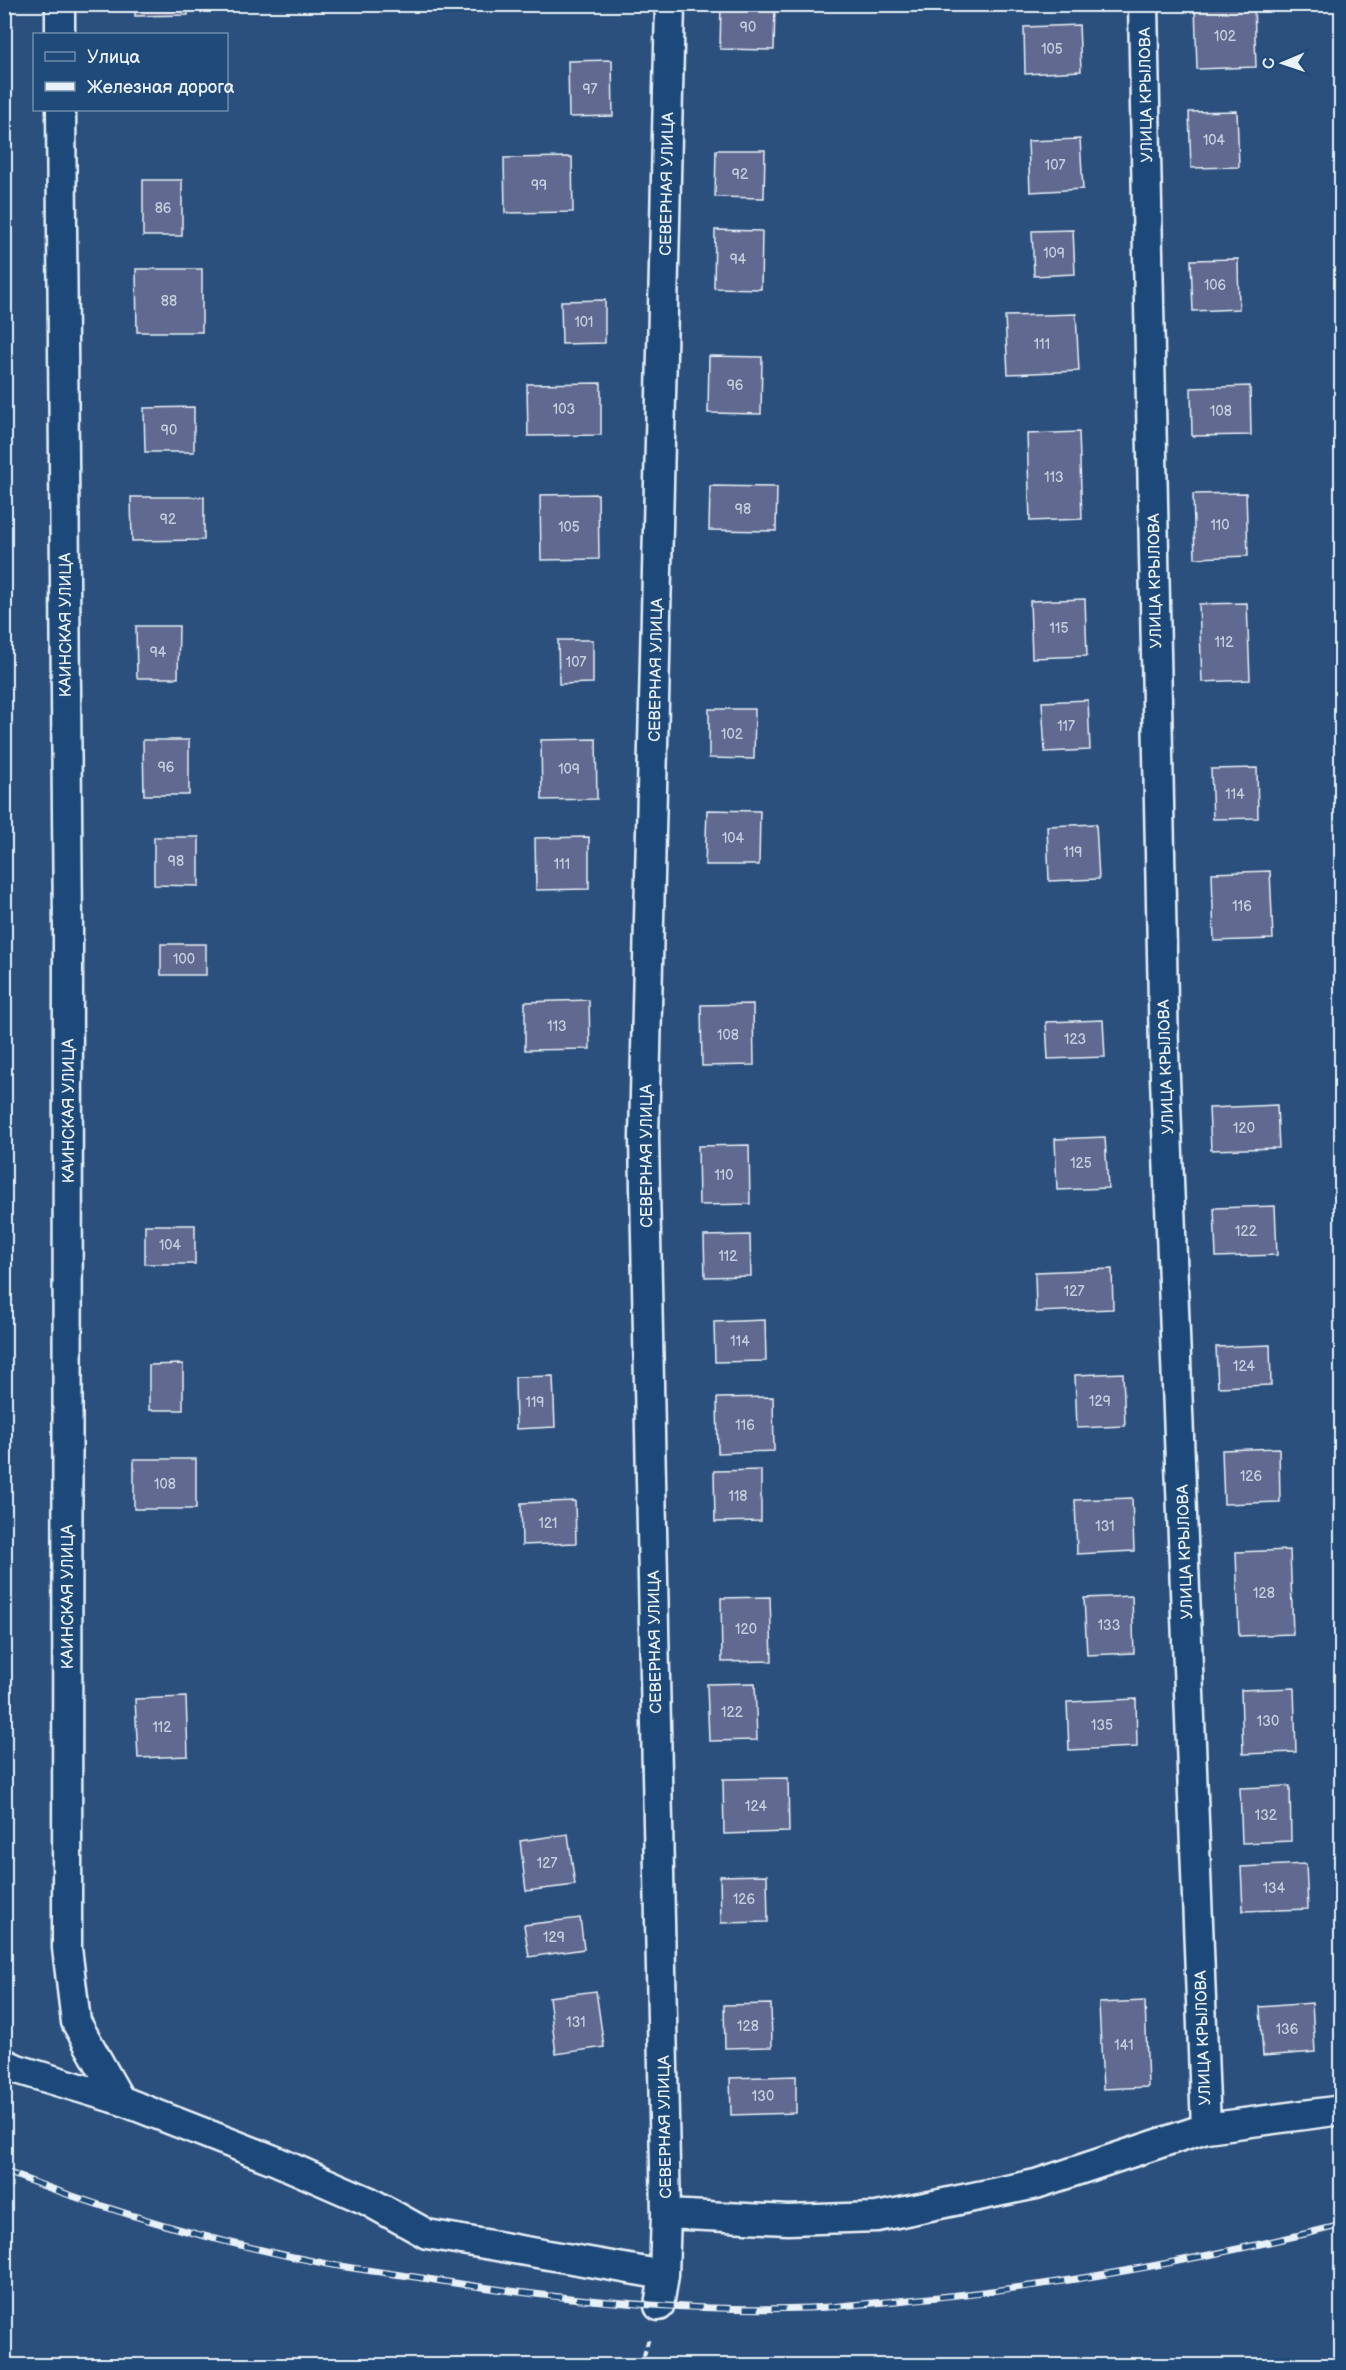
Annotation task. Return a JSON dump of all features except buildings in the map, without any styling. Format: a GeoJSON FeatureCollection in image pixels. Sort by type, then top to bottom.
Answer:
{"type":"FeatureCollection","features":[{"type":"Feature","properties":{"kind":"street"},"geometry":{"type":"LineString","coordinates":[[60,4],[60,33]]}},
{"type":"Feature","properties":{"kind":"street","name":"СЕВЕРНАЯ УЛИЦА"},"geometry":{"type":"LineString","coordinates":[[658,2306],[664,2276],[666,2214],[644,1138],[670,4]]}},
{"type":"Feature","properties":{"kind":"street","name":"УЛИЦА КРЫЛОВА"},"geometry":{"type":"LineString","coordinates":[[1143,4],[1164,1052],[1206,2128]]}},
{"type":"Feature","properties":{"kind":"street","name":"КАИНСКАЯ УЛИЦА"},"geometry":{"type":"LineString","coordinates":[[60,111],[68,927],[67,1948],[76,2022],[120,2100]]}},
{"type":"Feature","properties":{"kind":"street"},"geometry":{"type":"LineString","coordinates":[[4,2063],[120,2100],[274,2160],[368,2201],[427,2234],[664,2276]]}},
{"type":"Feature","properties":{"kind":"street"},"geometry":{"type":"LineString","coordinates":[[666,2214],[788,2220],[877,2217],[1036,2184],[1206,2128],[1341,2110]]}},
{"type":"Feature","properties":{"kind":"railway"},"geometry":{"type":"LineString","coordinates":[[4,2171],[166,2226],[291,2257],[533,2294],[624,2303],[716,2308],[820,2307],[1010,2289],[1121,2272],[1342,2225]]}}]}
